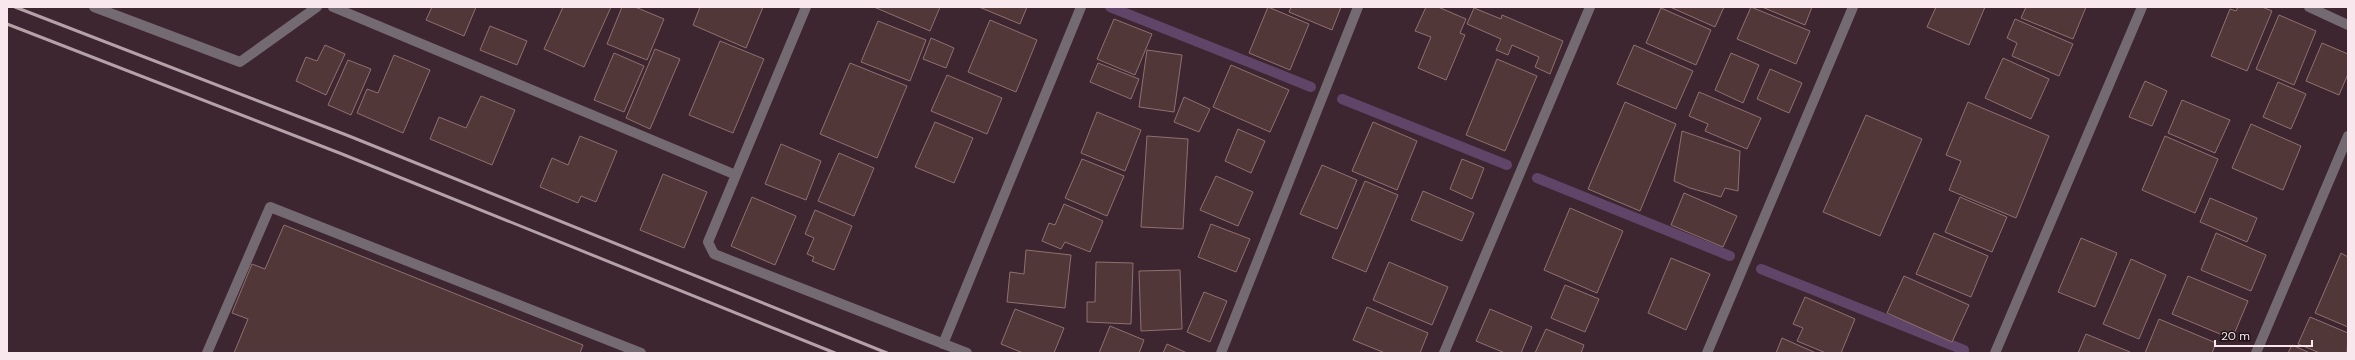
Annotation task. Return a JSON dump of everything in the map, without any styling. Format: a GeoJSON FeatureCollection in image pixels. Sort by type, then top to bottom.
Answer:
{"type":"FeatureCollection","features":[{"type":"Feature","properties":{"kind":"street"},"geometry":{"type":"LineString","coordinates":[[94,7],[240,62],[318,7]]}},
{"type":"Feature","properties":{"kind":"street"},"geometry":{"type":"LineString","coordinates":[[334,7],[736,175]]}},
{"type":"Feature","properties":{"kind":"street"},"geometry":{"type":"LineString","coordinates":[[806,7],[708,242],[714,254],[967,353]]}},
{"type":"Feature","properties":{"kind":"street"},"geometry":{"type":"LineString","coordinates":[[943,344],[1081,7]]}},
{"type":"Feature","properties":{"kind":"street"},"geometry":{"type":"LineString","coordinates":[[1221,353],[1358,7]]}},
{"type":"Feature","properties":{"kind":"street"},"geometry":{"type":"LineString","coordinates":[[1444,353],[1590,7]]}},
{"type":"Feature","properties":{"kind":"street"},"geometry":{"type":"LineString","coordinates":[[1707,353],[1853,7]]}},
{"type":"Feature","properties":{"kind":"street"},"geometry":{"type":"LineString","coordinates":[[1995,353],[2142,7]]}},
{"type":"Feature","properties":{"kind":"street"},"geometry":{"type":"LineString","coordinates":[[2309,7],[2348,25]]}},
{"type":"Feature","properties":{"kind":"street"},"geometry":{"type":"LineString","coordinates":[[2256,353],[2348,136]]}},
{"type":"Feature","properties":{"kind":"street"},"geometry":{"type":"LineString","coordinates":[[207,353],[270,207],[641,353]]}},
{"type":"Feature","properties":{"kind":"building"},"geometry":{"type":"Polygon","coordinates":[[[432,7],[476,7],[464,36],[426,20],[432,7]]]}},
{"type":"Feature","properties":{"kind":"building"},"geometry":{"type":"Polygon","coordinates":[[[563,7],[611,7],[584,67],[544,49],[563,7]]]}},
{"type":"Feature","properties":{"kind":"building"},"geometry":{"type":"Polygon","coordinates":[[[622,7],[635,7],[664,19],[647,60],[607,44],[622,7]]]}},
{"type":"Feature","properties":{"kind":"building"},"geometry":{"type":"Polygon","coordinates":[[[700,7],[763,7],[746,48],[693,25],[700,7]]]}},
{"type":"Feature","properties":{"kind":"building"},"geometry":{"type":"Polygon","coordinates":[[[874,7],[940,7],[930,31],[874,7]]]}},
{"type":"Feature","properties":{"kind":"building"},"geometry":{"type":"Polygon","coordinates":[[[979,7],[1027,7],[1020,24],[979,7]]]}},
{"type":"Feature","properties":{"kind":"building"},"geometry":{"type":"Polygon","coordinates":[[[1268,7],[1309,24],[1290,70],[1249,53],[1268,7]]]}},
{"type":"Feature","properties":{"kind":"building"},"geometry":{"type":"Polygon","coordinates":[[[1291,7],[1341,7],[1332,30],[1289,12],[1291,7]]]}},
{"type":"Feature","properties":{"kind":"building"},"geometry":{"type":"Polygon","coordinates":[[[1426,7],[1438,7],[1466,19],[1460,33],[1465,35],[1446,80],[1418,68],[1431,37],[1415,31],[1426,7]]]}},
{"type":"Feature","properties":{"kind":"building"},"geometry":{"type":"Polygon","coordinates":[[[1670,7],[1724,7],[1715,27],[1670,7]]]}},
{"type":"Feature","properties":{"kind":"building"},"geometry":{"type":"Polygon","coordinates":[[[1751,7],[1810,31],[1796,64],[1737,39],[1751,7]]]}},
{"type":"Feature","properties":{"kind":"building"},"geometry":{"type":"Polygon","coordinates":[[[1762,7],[1812,7],[1805,25],[1762,7]]]}},
{"type":"Feature","properties":{"kind":"building"},"geometry":{"type":"Polygon","coordinates":[[[1936,7],[1985,7],[1969,45],[1927,27],[1936,7]]]}},
{"type":"Feature","properties":{"kind":"building"},"geometry":{"type":"Polygon","coordinates":[[[2026,7],[2086,7],[2073,39],[2021,18],[2026,7]]]}},
{"type":"Feature","properties":{"kind":"building"},"geometry":{"type":"Polygon","coordinates":[[[2238,7],[2262,7],[2272,11],[2247,71],[2211,56],[2230,9],[2236,11],[2238,7]]]}},
{"type":"Feature","properties":{"kind":"building"},"geometry":{"type":"Polygon","coordinates":[[[1474,8],[1501,19],[1502,15],[1563,41],[1550,74],[1535,67],[1539,57],[1512,45],[1508,55],[1496,50],[1501,39],[1467,24],[1474,8]]]}},
{"type":"Feature","properties":{"kind":"building"},"geometry":{"type":"Polygon","coordinates":[[[1661,8],[1711,30],[1696,65],[1646,43],[1661,8]]]}},
{"type":"Feature","properties":{"kind":"building"},"geometry":{"type":"Polygon","coordinates":[[[2279,15],[2316,31],[2294,85],[2256,69],[2279,15]]]}},
{"type":"Feature","properties":{"kind":"building"},"geometry":{"type":"Polygon","coordinates":[[[1114,19],[1152,34],[1135,75],[1097,59],[1114,19]]]}},
{"type":"Feature","properties":{"kind":"building"},"geometry":{"type":"Polygon","coordinates":[[[2015,19],[2073,44],[2059,76],[2012,56],[2017,43],[2007,38],[2015,19]]]}},
{"type":"Feature","properties":{"kind":"building"},"geometry":{"type":"Polygon","coordinates":[[[990,20],[1037,40],[1016,92],[968,72],[990,20]]]}},
{"type":"Feature","properties":{"kind":"building"},"geometry":{"type":"Polygon","coordinates":[[[878,21],[926,40],[910,81],[861,62],[878,21]]]}},
{"type":"Feature","properties":{"kind":"building"},"geometry":{"type":"Polygon","coordinates":[[[490,26],[527,41],[517,65],[480,50],[490,26]]]}},
{"type":"Feature","properties":{"kind":"building"},"geometry":{"type":"Polygon","coordinates":[[[931,38],[954,48],[946,68],[923,59],[931,38]]]}},
{"type":"Feature","properties":{"kind":"building"},"geometry":{"type":"Polygon","coordinates":[[[720,41],[764,59],[733,133],[689,115],[720,41]]]}},
{"type":"Feature","properties":{"kind":"building"},"geometry":{"type":"Polygon","coordinates":[[[2322,43],[2348,54],[2348,74],[2339,95],[2306,81],[2322,43]]]}},
{"type":"Feature","properties":{"kind":"building"},"geometry":{"type":"Polygon","coordinates":[[[325,45],[345,54],[326,95],[296,81],[306,57],[317,61],[325,45]]]}},
{"type":"Feature","properties":{"kind":"building"},"geometry":{"type":"Polygon","coordinates":[[[1634,45],[1693,71],[1676,109],[1617,84],[1634,45]]]}},
{"type":"Feature","properties":{"kind":"building"},"geometry":{"type":"Polygon","coordinates":[[[655,49],[680,59],[650,129],[626,118],[655,49]]]}},
{"type":"Feature","properties":{"kind":"building"},"geometry":{"type":"Polygon","coordinates":[[[1147,50],[1182,55],[1174,112],[1139,107],[1147,50]]]}},
{"type":"Feature","properties":{"kind":"building"},"geometry":{"type":"Polygon","coordinates":[[[614,53],[644,66],[624,112],[594,100],[614,53]]]}},
{"type":"Feature","properties":{"kind":"building"},"geometry":{"type":"Polygon","coordinates":[[[1731,53],[1759,65],[1743,103],[1715,90],[1731,53]]]}},
{"type":"Feature","properties":{"kind":"building"},"geometry":{"type":"Polygon","coordinates":[[[394,55],[430,70],[403,133],[357,113],[367,89],[378,93],[394,55]]]}},
{"type":"Feature","properties":{"kind":"building"},"geometry":{"type":"Polygon","coordinates":[[[2003,58],[2049,79],[2031,119],[1985,98],[2003,58]]]}},
{"type":"Feature","properties":{"kind":"building"},"geometry":{"type":"Polygon","coordinates":[[[1497,59],[1537,76],[1505,151],[1466,135],[1497,59]]]}},
{"type":"Feature","properties":{"kind":"building"},"geometry":{"type":"Polygon","coordinates":[[[348,60],[371,69],[351,115],[328,105],[348,60]]]}},
{"type":"Feature","properties":{"kind":"building"},"geometry":{"type":"Polygon","coordinates":[[[850,63],[907,86],[877,158],[820,134],[850,63]]]}},
{"type":"Feature","properties":{"kind":"building"},"geometry":{"type":"Polygon","coordinates":[[[1098,63],[1139,79],[1131,99],[1090,82],[1098,63]]]}},
{"type":"Feature","properties":{"kind":"building"},"geometry":{"type":"Polygon","coordinates":[[[1231,65],[1289,90],[1270,132],[1213,107],[1231,65]]]}},
{"type":"Feature","properties":{"kind":"building"},"geometry":{"type":"Polygon","coordinates":[[[1770,69],[1802,83],[1789,113],[1757,99],[1770,69]]]}},
{"type":"Feature","properties":{"kind":"building"},"geometry":{"type":"Polygon","coordinates":[[[947,75],[1002,98],[987,134],[931,111],[947,75]]]}},
{"type":"Feature","properties":{"kind":"building"},"geometry":{"type":"Polygon","coordinates":[[[2145,81],[2167,91],[2152,126],[2129,117],[2145,81]]]}},
{"type":"Feature","properties":{"kind":"building"},"geometry":{"type":"Polygon","coordinates":[[[2278,82],[2306,94],[2291,129],[2263,117],[2278,82]]]}},
{"type":"Feature","properties":{"kind":"building"},"geometry":{"type":"Polygon","coordinates":[[[1699,92],[1761,118],[1747,149],[1705,131],[1708,124],[1689,116],[1699,92]]]}},
{"type":"Feature","properties":{"kind":"building"},"geometry":{"type":"Polygon","coordinates":[[[481,96],[515,110],[492,165],[430,139],[439,117],[466,128],[481,96]]]}},
{"type":"Feature","properties":{"kind":"building"},"geometry":{"type":"Polygon","coordinates":[[[1184,97],[1210,109],[1199,132],[1174,122],[1184,97]]]}},
{"type":"Feature","properties":{"kind":"building"},"geometry":{"type":"Polygon","coordinates":[[[2182,100],[2230,120],[2215,153],[2168,133],[2182,100]]]}},
{"type":"Feature","properties":{"kind":"building"},"geometry":{"type":"Polygon","coordinates":[[[1625,102],[1676,124],[1640,211],[1588,189],[1625,102]]]}},
{"type":"Feature","properties":{"kind":"building"},"geometry":{"type":"Polygon","coordinates":[[[1968,102],[2049,136],[2016,218],[1949,190],[1961,161],[1946,155],[1968,102]]]}},
{"type":"Feature","properties":{"kind":"building"},"geometry":{"type":"Polygon","coordinates":[[[1097,112],[1141,130],[1125,171],[1081,153],[1097,112]]]}},
{"type":"Feature","properties":{"kind":"building"},"geometry":{"type":"Polygon","coordinates":[[[1866,115],[1922,139],[1880,236],[1823,212],[1866,115]]]}},
{"type":"Feature","properties":{"kind":"building"},"geometry":{"type":"Polygon","coordinates":[[[935,122],[973,138],[954,183],[915,167],[935,122]]]}},
{"type":"Feature","properties":{"kind":"building"},"geometry":{"type":"Polygon","coordinates":[[[1373,122],[1417,141],[1397,190],[1352,171],[1373,122]]]}},
{"type":"Feature","properties":{"kind":"building"},"geometry":{"type":"Polygon","coordinates":[[[2251,124],[2301,146],[2283,190],[2232,168],[2251,124]]]}},
{"type":"Feature","properties":{"kind":"building"},"geometry":{"type":"Polygon","coordinates":[[[1238,129],[1265,141],[1251,173],[1225,161],[1238,129]]]}},
{"type":"Feature","properties":{"kind":"building"},"geometry":{"type":"Polygon","coordinates":[[[1682,131],[1740,151],[1738,191],[1725,188],[1721,197],[1690,188],[1674,181],[1682,131]]]}},
{"type":"Feature","properties":{"kind":"building"},"geometry":{"type":"Polygon","coordinates":[[[580,136],[617,151],[596,202],[581,196],[578,203],[540,187],[552,158],[568,165],[580,136]]]}},
{"type":"Feature","properties":{"kind":"building"},"geometry":{"type":"Polygon","coordinates":[[[1147,136],[1188,139],[1183,229],[1141,227],[1147,136]]]}},
{"type":"Feature","properties":{"kind":"building"},"geometry":{"type":"Polygon","coordinates":[[[2165,136],[2218,159],[2195,213],[2142,190],[2165,136]]]}},
{"type":"Feature","properties":{"kind":"building"},"geometry":{"type":"Polygon","coordinates":[[[781,144],[821,161],[806,200],[765,184],[781,144]]]}},
{"type":"Feature","properties":{"kind":"building"},"geometry":{"type":"Polygon","coordinates":[[[839,153],[874,168],[854,216],[818,201],[839,153]]]}},
{"type":"Feature","properties":{"kind":"building"},"geometry":{"type":"Polygon","coordinates":[[[1082,159],[1124,176],[1107,216],[1065,198],[1082,159]]]}},
{"type":"Feature","properties":{"kind":"building"},"geometry":{"type":"Polygon","coordinates":[[[1462,159],[1484,168],[1472,199],[1450,189],[1462,159]]]}},
{"type":"Feature","properties":{"kind":"building"},"geometry":{"type":"Polygon","coordinates":[[[1322,165],[1357,180],[1337,229],[1300,214],[1322,165]]]}},
{"type":"Feature","properties":{"kind":"building"},"geometry":{"type":"Polygon","coordinates":[[[663,174],[707,192],[684,248],[640,230],[663,174]]]}},
{"type":"Feature","properties":{"kind":"building"},"geometry":{"type":"Polygon","coordinates":[[[1216,176],[1253,192],[1238,226],[1200,210],[1216,176]]]}},
{"type":"Feature","properties":{"kind":"building"},"geometry":{"type":"Polygon","coordinates":[[[1365,181],[1398,195],[1366,272],[1332,258],[1365,181]]]}},
{"type":"Feature","properties":{"kind":"building"},"geometry":{"type":"Polygon","coordinates":[[[1423,191],[1474,213],[1462,241],[1411,220],[1423,191]]]}},
{"type":"Feature","properties":{"kind":"building"},"geometry":{"type":"Polygon","coordinates":[[[1684,193],[1737,216],[1723,247],[1671,225],[1684,193]]]}},
{"type":"Feature","properties":{"kind":"building"},"geometry":{"type":"Polygon","coordinates":[[[752,197],[796,216],[775,265],[731,246],[752,197]]]}},
{"type":"Feature","properties":{"kind":"building"},"geometry":{"type":"Polygon","coordinates":[[[1960,197],[2007,217],[1992,252],[1945,232],[1960,197]]]}},
{"type":"Feature","properties":{"kind":"building"},"geometry":{"type":"Polygon","coordinates":[[[2210,198],[2257,218],[2247,242],[2200,222],[2210,198]]]}},
{"type":"Feature","properties":{"kind":"building"},"geometry":{"type":"Polygon","coordinates":[[[1064,204],[1103,221],[1090,252],[1065,242],[1061,249],[1042,241],[1049,223],[1055,225],[1064,204]]]}},
{"type":"Feature","properties":{"kind":"building"},"geometry":{"type":"Polygon","coordinates":[[[1570,208],[1623,231],[1597,293],[1544,270],[1570,208]]]}},
{"type":"Feature","properties":{"kind":"building"},"geometry":{"type":"Polygon","coordinates":[[[815,210],[852,226],[834,270],[812,261],[814,257],[807,254],[814,238],[805,234],[815,210]]]}},
{"type":"Feature","properties":{"kind":"building"},"geometry":{"type":"Polygon","coordinates":[[[1211,224],[1250,239],[1236,272],[1198,257],[1211,224]]]}},
{"type":"Feature","properties":{"kind":"building"},"geometry":{"type":"Polygon","coordinates":[[[284,225],[583,345],[580,353],[234,353],[248,319],[232,313],[252,264],[265,269],[284,225]]]}},
{"type":"Feature","properties":{"kind":"building"},"geometry":{"type":"Polygon","coordinates":[[[1934,233],[1988,256],[1971,297],[1916,274],[1934,233]]]}},
{"type":"Feature","properties":{"kind":"building"},"geometry":{"type":"Polygon","coordinates":[[[2216,233],[2266,255],[2251,291],[2201,270],[2216,233]]]}},
{"type":"Feature","properties":{"kind":"building"},"geometry":{"type":"Polygon","coordinates":[[[2081,238],[2117,253],[2095,307],[2058,292],[2081,238]]]}},
{"type":"Feature","properties":{"kind":"building"},"geometry":{"type":"Polygon","coordinates":[[[1026,250],[1071,255],[1065,308],[1007,302],[1010,272],[1024,274],[1026,250]]]}},
{"type":"Feature","properties":{"kind":"building"},"geometry":{"type":"Polygon","coordinates":[[[2341,253],[2348,257],[2348,327],[2315,313],[2341,253]]]}},
{"type":"Feature","properties":{"kind":"building"},"geometry":{"type":"Polygon","coordinates":[[[1671,258],[1710,274],[1686,330],[1648,313],[1671,258]]]}},
{"type":"Feature","properties":{"kind":"building"},"geometry":{"type":"Polygon","coordinates":[[[2131,259],[2166,275],[2139,339],[2103,324],[2131,259]]]}},
{"type":"Feature","properties":{"kind":"building"},"geometry":{"type":"Polygon","coordinates":[[[1096,262],[1133,263],[1131,324],[1087,322],[1087,302],[1095,302],[1096,262]]]}},
{"type":"Feature","properties":{"kind":"building"},"geometry":{"type":"Polygon","coordinates":[[[1389,262],[1448,287],[1432,325],[1373,300],[1389,262]]]}},
{"type":"Feature","properties":{"kind":"building"},"geometry":{"type":"Polygon","coordinates":[[[1180,270],[1182,329],[1141,331],[1139,271],[1180,270]]]}},
{"type":"Feature","properties":{"kind":"building"},"geometry":{"type":"Polygon","coordinates":[[[1904,276],[1969,305],[1952,342],[1887,313],[1904,276]]]}},
{"type":"Feature","properties":{"kind":"building"},"geometry":{"type":"Polygon","coordinates":[[[2188,276],[2248,301],[2232,339],[2172,314],[2188,276]]]}},
{"type":"Feature","properties":{"kind":"building"},"geometry":{"type":"Polygon","coordinates":[[[1565,285],[1599,299],[1585,332],[1551,318],[1565,285]]]}},
{"type":"Feature","properties":{"kind":"building"},"geometry":{"type":"Polygon","coordinates":[[[1204,292],[1227,301],[1210,342],[1187,332],[1204,292]]]}},
{"type":"Feature","properties":{"kind":"building"},"geometry":{"type":"Polygon","coordinates":[[[1805,297],[1855,319],[1841,353],[1826,353],[1797,341],[1803,328],[1793,324],[1805,297]]]}},
{"type":"Feature","properties":{"kind":"building"},"geometry":{"type":"Polygon","coordinates":[[[1367,307],[1428,333],[1420,353],[1385,353],[1353,340],[1367,307]]]}},
{"type":"Feature","properties":{"kind":"building"},"geometry":{"type":"Polygon","coordinates":[[[1015,309],[1064,328],[1054,353],[1023,353],[1001,344],[1015,309]]]}},
{"type":"Feature","properties":{"kind":"building"},"geometry":{"type":"Polygon","coordinates":[[[1490,309],[1532,327],[1521,353],[1505,353],[1476,341],[1490,309]]]}},
{"type":"Feature","properties":{"kind":"building"},"geometry":{"type":"Polygon","coordinates":[[[2310,317],[2348,333],[2347,353],[2320,353],[2298,344],[2310,317]]]}},
{"type":"Feature","properties":{"kind":"building"},"geometry":{"type":"Polygon","coordinates":[[[2159,319],[2216,343],[2212,353],[2145,353],[2159,319]]]}},
{"type":"Feature","properties":{"kind":"building"},"geometry":{"type":"Polygon","coordinates":[[[1110,326],[1144,340],[1139,353],[1099,353],[1110,326]]]}},
{"type":"Feature","properties":{"kind":"building"},"geometry":{"type":"Polygon","coordinates":[[[1546,329],[1584,345],[1581,353],[1535,353],[1546,329]]]}},
{"type":"Feature","properties":{"kind":"building"},"geometry":{"type":"Polygon","coordinates":[[[2086,334],[2130,352],[2078,353],[2086,334]]]}},
{"type":"Feature","properties":{"kind":"building"},"geometry":{"type":"Polygon","coordinates":[[[1782,338],[1816,353],[1776,353],[1782,338]]]}},
{"type":"Feature","properties":{"kind":"building"},"geometry":{"type":"Polygon","coordinates":[[[1167,344],[1187,353],[1163,353],[1167,344]]]}},
{"type":"Feature","properties":{"kind":"building"},"geometry":{"type":"Polygon","coordinates":[[[2292,345],[2310,353],[2288,353],[2292,345]]]}},
{"type":"Feature","properties":{"kind":"waterway"},"geometry":{"type":"LineString","coordinates":[[1110,7],[1311,87]]}},
{"type":"Feature","properties":{"kind":"waterway"},"geometry":{"type":"LineString","coordinates":[[1342,99],[1507,165]]}},
{"type":"Feature","properties":{"kind":"waterway"},"geometry":{"type":"LineString","coordinates":[[1537,178],[1730,256]]}},
{"type":"Feature","properties":{"kind":"waterway"},"geometry":{"type":"LineString","coordinates":[[1761,269],[1964,350]]}},
{"type":"Feature","properties":{"kind":"railway"},"geometry":{"type":"LineString","coordinates":[[15,7],[349,136],[887,353]]}},
{"type":"Feature","properties":{"kind":"railway"},"geometry":{"type":"LineString","coordinates":[[7,24],[342,154],[835,353]]}}]}
